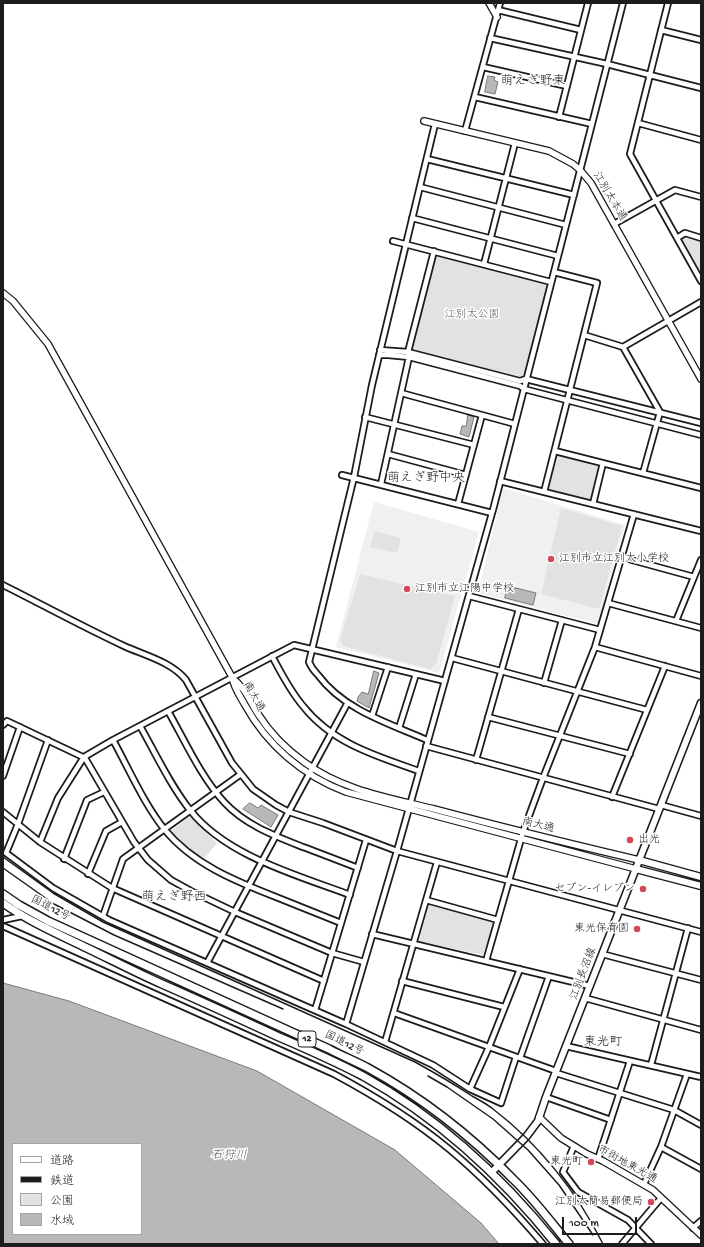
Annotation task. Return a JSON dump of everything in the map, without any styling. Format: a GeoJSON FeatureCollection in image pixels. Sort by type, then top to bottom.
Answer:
{"type":"FeatureCollection","features":[{"type":"Feature","properties":{"kind":"highway","name":"国道12号"},"geometry":{"type":"LineString","coordinates":[[3,894],[48,922],[329,1049],[367,1068],[399,1087],[445,1118],[499,1164],[540,1208],[569,1244]]}},
{"type":"Feature","properties":{"kind":"highway","name":"国道12号"},"geometry":{"type":"LineString","coordinates":[[3,903],[22,916],[125,967],[322,1056],[363,1077],[422,1115],[492,1172],[526,1208],[556,1244]]}},
{"type":"Feature","properties":{"kind":"main road","name":"江別長沼線"},"geometry":{"type":"LineString","coordinates":[[492,1172],[526,1137],[538,1122],[546,1097],[639,860],[699,714],[701,703]]}},
{"type":"Feature","properties":{"kind":"main road","name":"南大通"},"geometry":{"type":"LineString","coordinates":[[639,860],[701,876]]}},
{"type":"Feature","properties":{"kind":"main road","name":"南大通"},"geometry":{"type":"LineString","coordinates":[[636,869],[701,886]]}},
{"type":"Feature","properties":{"kind":"street"},"geometry":{"type":"LineString","coordinates":[[489,3],[497,17]]}},
{"type":"Feature","properties":{"kind":"street"},"geometry":{"type":"LineString","coordinates":[[465,131],[500,3]]}},
{"type":"Feature","properties":{"kind":"street"},"geometry":{"type":"LineString","coordinates":[[559,117],[588,3]]}},
{"type":"Feature","properties":{"kind":"street"},"geometry":{"type":"LineString","coordinates":[[346,1024],[397,851],[492,513],[623,3]]}},
{"type":"Feature","properties":{"kind":"street"},"geometry":{"type":"LineString","coordinates":[[668,3],[630,154],[701,281]]}},
{"type":"Feature","properties":{"kind":"street"},"geometry":{"type":"LineString","coordinates":[[498,10],[581,30]]}},
{"type":"Feature","properties":{"kind":"street"},"geometry":{"type":"LineString","coordinates":[[661,30],[701,40]]}},
{"type":"Feature","properties":{"kind":"street"},"geometry":{"type":"LineString","coordinates":[[490,38],[607,64],[701,88]]}},
{"type":"Feature","properties":{"kind":"street"},"geometry":{"type":"LineString","coordinates":[[483,67],[567,86]]}},
{"type":"Feature","properties":{"kind":"street"},"geometry":{"type":"LineString","coordinates":[[475,97],[592,124]]}},
{"type":"Feature","properties":{"kind":"street","name":"江別太本通"},"geometry":{"type":"LineString","coordinates":[[424,121],[549,151],[573,164],[580,170],[591,183],[701,379]]}},
{"type":"Feature","properties":{"kind":"street"},"geometry":{"type":"LineString","coordinates":[[638,123],[701,140]]}},
{"type":"Feature","properties":{"kind":"street"},"geometry":{"type":"LineString","coordinates":[[427,740],[347,704],[328,688],[309,662],[354,477],[380,353],[436,124]]}},
{"type":"Feature","properties":{"kind":"street"},"geometry":{"type":"LineString","coordinates":[[484,264],[515,143]]}},
{"type":"Feature","properties":{"kind":"street"},"geometry":{"type":"LineString","coordinates":[[427,159],[574,195]]}},
{"type":"Feature","properties":{"kind":"street"},"geometry":{"type":"LineString","coordinates":[[420,187],[566,225]]}},
{"type":"Feature","properties":{"kind":"street"},"geometry":{"type":"LineString","coordinates":[[614,224],[675,190],[701,196]]}},
{"type":"Feature","properties":{"kind":"street"},"geometry":{"type":"LineString","coordinates":[[412,218],[558,256]]}},
{"type":"Feature","properties":{"kind":"street"},"geometry":{"type":"LineString","coordinates":[[677,238],[684,233],[701,238]]}},
{"type":"Feature","properties":{"kind":"street"},"geometry":{"type":"LineString","coordinates":[[393,241],[551,282]]}},
{"type":"Feature","properties":{"kind":"street"},"geometry":{"type":"LineString","coordinates":[[381,484],[408,355],[434,251]]}},
{"type":"Feature","properties":{"kind":"street"},"geometry":{"type":"LineString","coordinates":[[544,492],[597,283],[554,272]]}},
{"type":"Feature","properties":{"kind":"street"},"geometry":{"type":"LineString","coordinates":[[3,293],[13,301],[48,344],[232,678]]}},
{"type":"Feature","properties":{"kind":"street"},"geometry":{"type":"LineString","coordinates":[[623,347],[701,302]]}},
{"type":"Feature","properties":{"kind":"street"},"geometry":{"type":"LineString","coordinates":[[584,335],[623,347],[660,412],[643,473]]}},
{"type":"Feature","properties":{"kind":"street"},"geometry":{"type":"LineString","coordinates":[[380,353],[388,355],[408,355],[520,381],[526,379],[701,423]]}},
{"type":"Feature","properties":{"kind":"street"},"geometry":{"type":"LineString","coordinates":[[408,355],[520,386],[524,389],[701,435]]}},
{"type":"Feature","properties":{"kind":"street"},"geometry":{"type":"LineString","coordinates":[[401,393],[515,424]]}},
{"type":"Feature","properties":{"kind":"street"},"geometry":{"type":"LineString","coordinates":[[458,504],[482,415]]}},
{"type":"Feature","properties":{"kind":"street"},"geometry":{"type":"LineString","coordinates":[[366,417],[474,445]]}},
{"type":"Feature","properties":{"kind":"street"},"geometry":{"type":"LineString","coordinates":[[555,451],[701,488]]}},
{"type":"Feature","properties":{"kind":"street"},"geometry":{"type":"LineString","coordinates":[[388,454],[466,475]]}},
{"type":"Feature","properties":{"kind":"street"},"geometry":{"type":"LineString","coordinates":[[593,504],[604,464]]}},
{"type":"Feature","properties":{"kind":"street"},"geometry":{"type":"LineString","coordinates":[[342,475],[492,513]]}},
{"type":"Feature","properties":{"kind":"street"},"geometry":{"type":"LineString","coordinates":[[500,480],[701,531]]}},
{"type":"Feature","properties":{"kind":"street"},"geometry":{"type":"LineString","coordinates":[[486,961],[523,832],[595,647],[634,514]]}},
{"type":"Feature","properties":{"kind":"street"},"geometry":{"type":"LineString","coordinates":[[621,557],[694,577]]}},
{"type":"Feature","properties":{"kind":"street"},"geometry":{"type":"LineString","coordinates":[[676,621],[701,560]]}},
{"type":"Feature","properties":{"kind":"street"},"geometry":{"type":"LineString","coordinates":[[3,584],[124,646],[174,669],[186,680],[232,763],[250,785],[261,795],[289,812],[323,823],[397,851],[701,932]]}},
{"type":"Feature","properties":{"kind":"street"},"geometry":{"type":"LineString","coordinates":[[469,596],[600,630]]}},
{"type":"Feature","properties":{"kind":"street"},"geometry":{"type":"LineString","coordinates":[[608,603],[701,628]]}},
{"type":"Feature","properties":{"kind":"street"},"geometry":{"type":"LineString","coordinates":[[476,760],[519,609]]}},
{"type":"Feature","properties":{"kind":"street"},"geometry":{"type":"LineString","coordinates":[[544,683],[562,620]]}},
{"type":"Feature","properties":{"kind":"street"},"geometry":{"type":"LineString","coordinates":[[40,842],[58,798],[84,757],[113,740],[294,644],[445,681]]}},
{"type":"Feature","properties":{"kind":"street"},"geometry":{"type":"LineString","coordinates":[[595,647],[701,676]]}},
{"type":"Feature","properties":{"kind":"street"},"geometry":{"type":"LineString","coordinates":[[272,656],[300,703],[311,716],[332,733],[343,741],[365,752],[419,771]]}},
{"type":"Feature","properties":{"kind":"street"},"geometry":{"type":"LineString","coordinates":[[452,658],[647,710]]}},
{"type":"Feature","properties":{"kind":"street"},"geometry":{"type":"LineString","coordinates":[[612,797],[665,666]]}},
{"type":"Feature","properties":{"kind":"street"},"geometry":{"type":"LineString","coordinates":[[372,716],[388,667]]}},
{"type":"Feature","properties":{"kind":"street"},"geometry":{"type":"LineString","coordinates":[[399,728],[416,674]]}},
{"type":"Feature","properties":{"kind":"street","name":"南大通"},"geometry":{"type":"LineString","coordinates":[[232,678],[240,684],[258,715],[272,733],[289,750],[313,768],[332,779],[409,806],[521,839],[636,869]]}},
{"type":"Feature","properties":{"kind":"street","name":"南大通"},"geometry":{"type":"LineString","coordinates":[[232,678],[234,686],[263,732],[285,756],[327,784],[346,792],[639,860]]}},
{"type":"Feature","properties":{"kind":"street"},"geometry":{"type":"LineString","coordinates":[[207,963],[347,704]]}},
{"type":"Feature","properties":{"kind":"street"},"geometry":{"type":"LineString","coordinates":[[168,711],[203,774],[216,793],[229,808],[255,826],[276,836],[358,868]]}},
{"type":"Feature","properties":{"kind":"street"},"geometry":{"type":"LineString","coordinates":[[488,717],[630,754]]}},
{"type":"Feature","properties":{"kind":"street"},"geometry":{"type":"LineString","coordinates":[[3,725],[7,721],[84,757],[139,849],[157,869],[171,880],[235,912],[332,953],[364,962]]}},
{"type":"Feature","properties":{"kind":"street"},"geometry":{"type":"LineString","coordinates":[[140,726],[176,791],[190,811],[216,836],[262,862],[350,896]]}},
{"type":"Feature","properties":{"kind":"street"},"geometry":{"type":"LineString","coordinates":[[3,776],[20,727]]}},
{"type":"Feature","properties":{"kind":"street"},"geometry":{"type":"LineString","coordinates":[[48,740],[6,853],[53,888],[103,916],[385,1042],[433,1065],[470,1089],[501,1103],[549,976]]}},
{"type":"Feature","properties":{"kind":"street"},"geometry":{"type":"LineString","coordinates":[[113,740],[151,809],[165,830],[184,850],[199,860],[248,886],[341,923]]}},
{"type":"Feature","properties":{"kind":"street"},"geometry":{"type":"LineString","coordinates":[[426,746],[612,797],[701,816]]}},
{"type":"Feature","properties":{"kind":"street"},"geometry":{"type":"LineString","coordinates":[[103,916],[123,859],[139,849],[241,774]]}},
{"type":"Feature","properties":{"kind":"street"},"geometry":{"type":"LineString","coordinates":[[64,859],[87,800],[104,792]]}},
{"type":"Feature","properties":{"kind":"street"},"geometry":{"type":"LineString","coordinates":[[3,812],[64,859],[112,888],[324,981]]}},
{"type":"Feature","properties":{"kind":"street"},"geometry":{"type":"LineString","coordinates":[[88,874],[106,831],[122,822]]}},
{"type":"Feature","properties":{"kind":"street"},"geometry":{"type":"LineString","coordinates":[[315,1010],[366,840]]}},
{"type":"Feature","properties":{"kind":"street"},"geometry":{"type":"LineString","coordinates":[[385,1042],[436,862]]}},
{"type":"Feature","properties":{"kind":"street"},"geometry":{"type":"LineString","coordinates":[[426,900],[498,920]]}},
{"type":"Feature","properties":{"kind":"street"},"geometry":{"type":"LineString","coordinates":[[3,920],[22,916]]}},
{"type":"Feature","properties":{"kind":"street"},"geometry":{"type":"LineString","coordinates":[[3,926],[334,1074],[364,1090],[402,1114],[449,1149],[510,1206],[543,1244]]}},
{"type":"Feature","properties":{"kind":"street"},"geometry":{"type":"LineString","coordinates":[[651,1066],[688,928]]}},
{"type":"Feature","properties":{"kind":"street"},"geometry":{"type":"LineString","coordinates":[[372,934],[590,986]]}},
{"type":"Feature","properties":{"kind":"street"},"geometry":{"type":"LineString","coordinates":[[602,954],[701,980]]}},
{"type":"Feature","properties":{"kind":"street"},"geometry":{"type":"LineString","coordinates":[[470,1089],[520,969]]}},
{"type":"Feature","properties":{"kind":"street"},"geometry":{"type":"LineString","coordinates":[[402,981],[504,1007]]}},
{"type":"Feature","properties":{"kind":"street"},"geometry":{"type":"LineString","coordinates":[[585,998],[701,1030]]}},
{"type":"Feature","properties":{"kind":"street"},"geometry":{"type":"LineString","coordinates":[[394,1013],[556,1072],[674,1110],[701,1125]]}},
{"type":"Feature","properties":{"kind":"street"},"geometry":{"type":"LineString","coordinates":[[566,1046],[701,1077]]}},
{"type":"Feature","properties":{"kind":"street"},"geometry":{"type":"LineString","coordinates":[[598,1159],[630,1061]]}},
{"type":"Feature","properties":{"kind":"street"},"geometry":{"type":"LineString","coordinates":[[644,1184],[661,1147],[687,1074]]}},
{"type":"Feature","properties":{"kind":"street"},"geometry":{"type":"LineString","coordinates":[[546,1097],[611,1120]]}},
{"type":"Feature","properties":{"kind":"street","name":"市街地東光通"},"geometry":{"type":"LineString","coordinates":[[539,1117],[561,1138],[644,1184],[701,1235]]}},
{"type":"Feature","properties":{"kind":"street"},"geometry":{"type":"LineString","coordinates":[[574,1146],[563,1172],[578,1192],[628,1220],[651,1244]]}},
{"type":"Feature","properties":{"kind":"street"},"geometry":{"type":"LineString","coordinates":[[661,1147],[701,1169]]}},
{"type":"Feature","properties":{"kind":"street"},"geometry":{"type":"LineString","coordinates":[[622,1244],[661,1198]]}},
{"type":"Feature","properties":{"kind":"street"},"geometry":{"type":"LineString","coordinates":[[693,1228],[701,1221]]}},
{"type":"Feature","properties":{"kind":"shaded area","name":"江別市立江別太小学校"},"geometry":{"type":"Polygon","coordinates":[[[503,488],[625,525],[598,624],[478,593],[503,488]]]}},
{"type":"Feature","properties":{"kind":"shaded area","name":"江別市立江陽中学校"},"geometry":{"type":"Polygon","coordinates":[[[374,502],[479,532],[439,673],[336,647],[374,502]]]}},
{"type":"Feature","properties":{"kind":"green space"},"geometry":{"type":"Polygon","coordinates":[[[685,237],[701,242],[701,273],[682,239],[685,237]]]}},
{"type":"Feature","properties":{"kind":"green space","name":"江別太公園"},"geometry":{"type":"Polygon","coordinates":[[[439,256],[548,285],[524,377],[412,350],[435,258],[439,256]]]}},
{"type":"Feature","properties":{"kind":"green space"},"geometry":{"type":"Polygon","coordinates":[[[556,455],[600,467],[591,501],[548,489],[556,455]]]}},
{"type":"Feature","properties":{"kind":"green space"},"geometry":{"type":"Polygon","coordinates":[[[561,508],[622,526],[599,609],[541,594],[561,508]]]}},
{"type":"Feature","properties":{"kind":"green space"},"geometry":{"type":"Polygon","coordinates":[[[374,531],[401,538],[397,553],[370,547],[374,531]]]}},
{"type":"Feature","properties":{"kind":"green space"},"geometry":{"type":"Polygon","coordinates":[[[360,574],[455,596],[436,664],[430,669],[343,646],[340,641],[360,574]]]}},
{"type":"Feature","properties":{"kind":"green space"},"geometry":{"type":"Polygon","coordinates":[[[190,816],[217,843],[204,859],[186,847],[172,833],[172,830],[190,816]]]}},
{"type":"Feature","properties":{"kind":"green space"},"geometry":{"type":"Polygon","coordinates":[[[429,905],[494,923],[483,955],[419,941],[429,905]]]}},
{"type":"Feature","properties":{"kind":"water"},"geometry":{"type":"Polygon","coordinates":[[[488,76],[495,77],[494,80],[498,82],[495,94],[485,92],[488,76]]]}},
{"type":"Feature","properties":{"kind":"water"},"geometry":{"type":"Polygon","coordinates":[[[468,415],[474,417],[469,437],[460,434],[462,426],[466,426],[468,415]]]}},
{"type":"Feature","properties":{"kind":"water"},"geometry":{"type":"Polygon","coordinates":[[[508,586],[536,593],[533,605],[505,598],[508,586]]]}},
{"type":"Feature","properties":{"kind":"water"},"geometry":{"type":"Polygon","coordinates":[[[374,671],[379,673],[369,708],[357,701],[362,692],[368,694],[374,671]]]}},
{"type":"Feature","properties":{"kind":"water"},"geometry":{"type":"Polygon","coordinates":[[[250,803],[258,808],[261,805],[278,815],[271,827],[243,809],[250,803]]]}},
{"type":"Feature","properties":{"kind":"water","name":"石狩川"},"geometry":{"type":"Polygon","coordinates":[[[3,983],[69,1001],[257,1071],[395,1150],[481,1223],[499,1244],[3,1244],[3,983]]]}},
{"type":"Feature","properties":{"kind":"railway"},"geometry":{"type":"LineString","coordinates":[[3,857],[53,893],[103,922],[415,1062],[488,1105],[526,1138],[556,1170],[581,1206],[603,1244]]}},
{"type":"Feature","properties":{"kind":"railway"},"geometry":{"type":"LineString","coordinates":[[3,868],[54,904],[114,935],[283,1009]]}},
{"type":"Feature","properties":{"kind":"railway"},"geometry":{"type":"LineString","coordinates":[[428,1076],[447,1087],[493,1119],[528,1150],[559,1185],[593,1235]]}},
{"type":"Feature","properties":{"kind":"place","name":"江別市立江別太小学校"},"geometry":{"type":"Point","coordinates":[551,559]}},
{"type":"Feature","properties":{"kind":"place","name":"江別市立江陽中学校"},"geometry":{"type":"Point","coordinates":[407,589]}},
{"type":"Feature","properties":{"kind":"place","name":"出光"},"geometry":{"type":"Point","coordinates":[630,840]}},
{"type":"Feature","properties":{"kind":"place","name":"セブン-イレブン"},"geometry":{"type":"Point","coordinates":[643,889]}},
{"type":"Feature","properties":{"kind":"place","name":"東光保育園"},"geometry":{"type":"Point","coordinates":[637,929]}},
{"type":"Feature","properties":{"kind":"place","name":"東光町"},"geometry":{"type":"Point","coordinates":[591,1162]}},
{"type":"Feature","properties":{"kind":"place","name":"江別太簡易郵便局"},"geometry":{"type":"Point","coordinates":[651,1202]}},
{"type":"Feature","properties":{"kind":"district","name":"萌えぎ野東"},"geometry":{"type":"Point","coordinates":[533,82]}},
{"type":"Feature","properties":{"kind":"district","name":"萌えぎ野中央"},"geometry":{"type":"Point","coordinates":[426,479]}},
{"type":"Feature","properties":{"kind":"district","name":"萌えぎ野西"},"geometry":{"type":"Point","coordinates":[174,898]}},
{"type":"Feature","properties":{"kind":"district","name":"東光町"},"geometry":{"type":"Point","coordinates":[603,1043]}}]}
